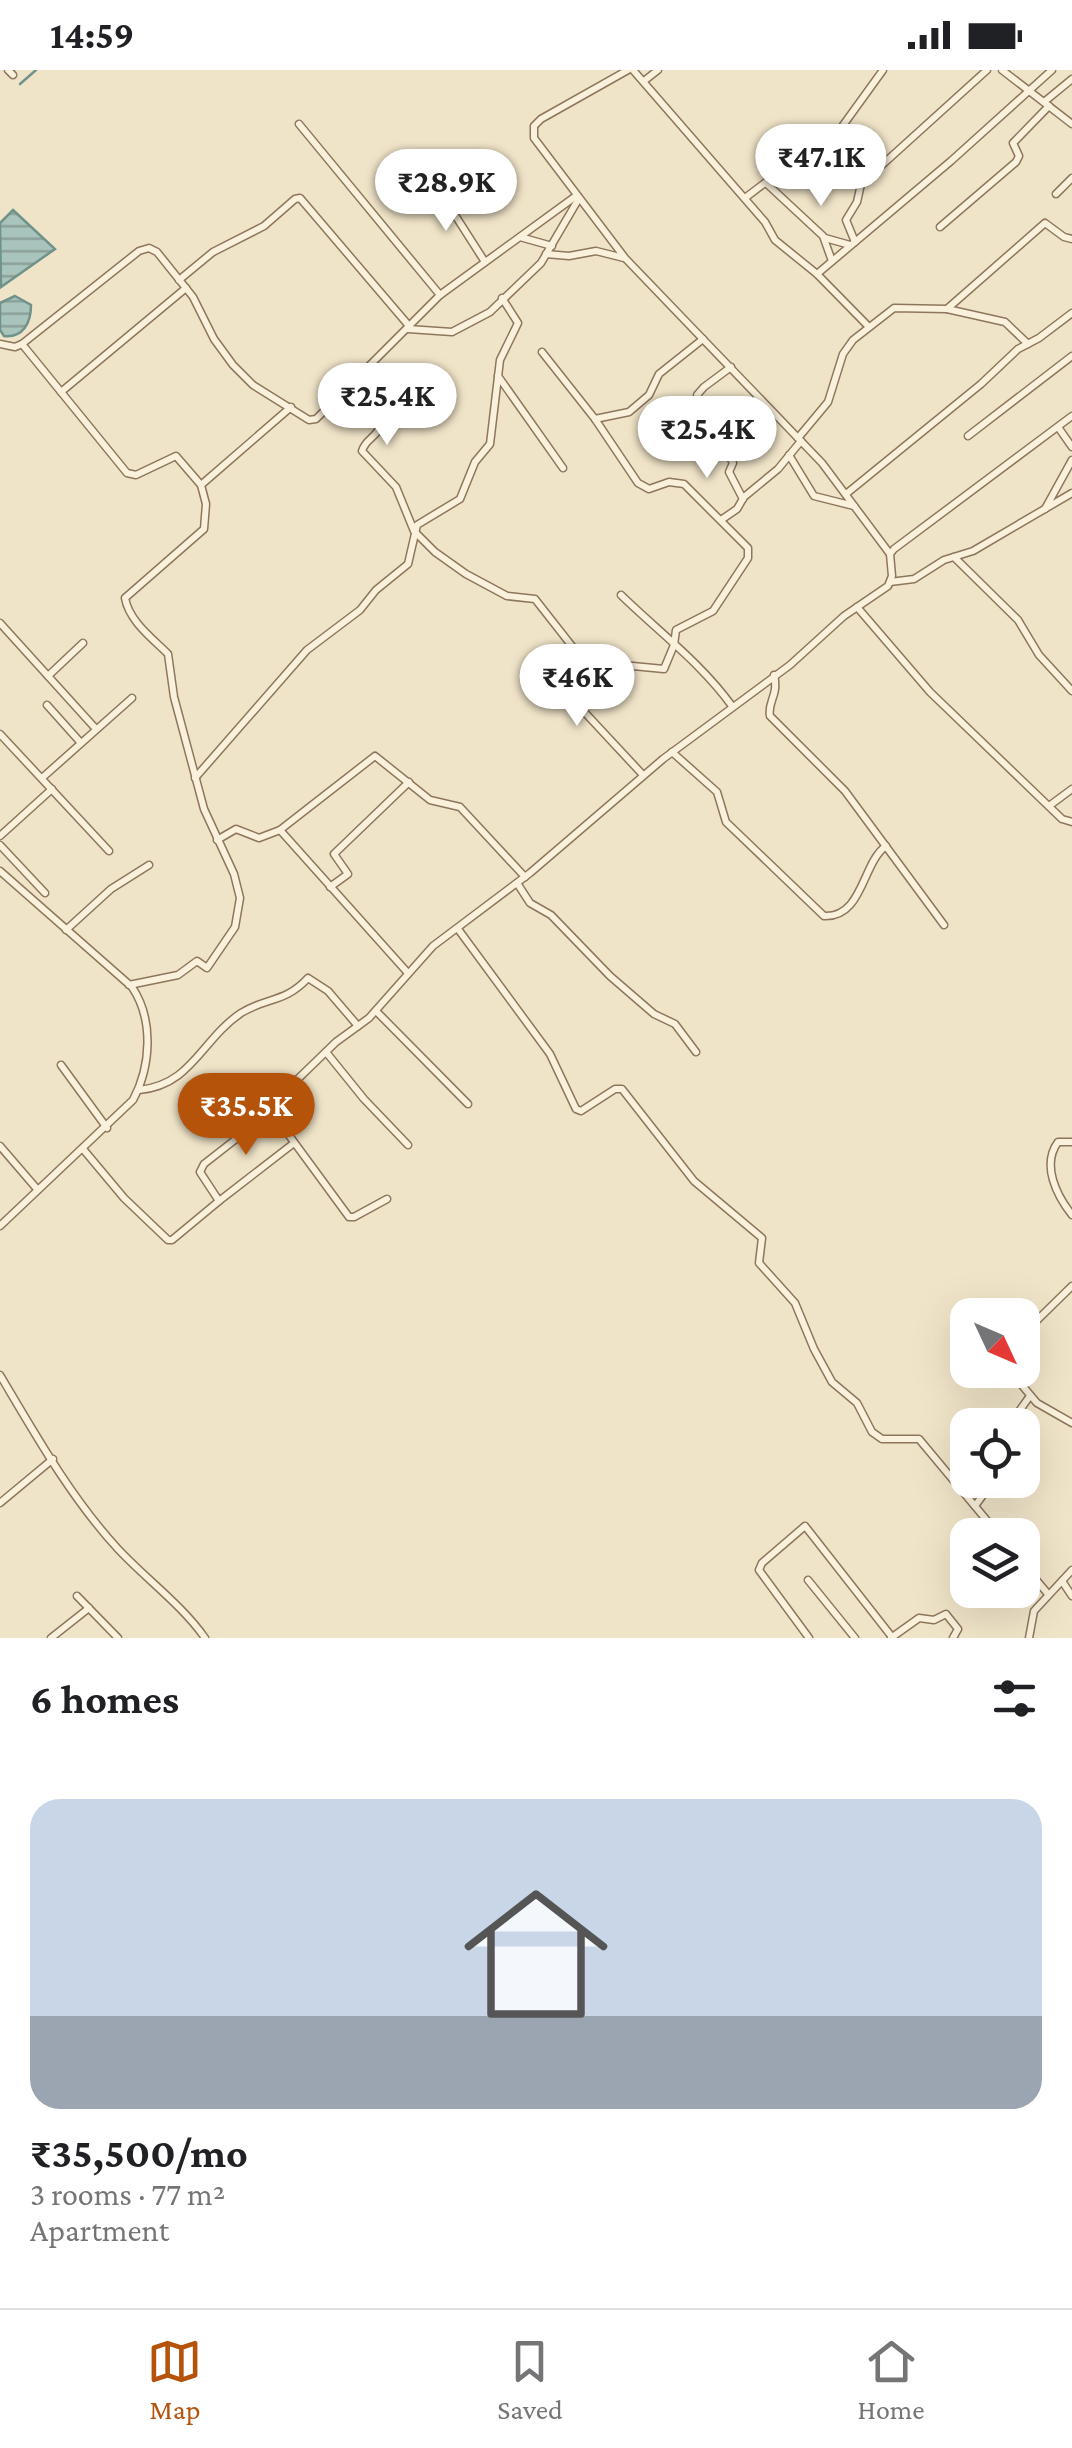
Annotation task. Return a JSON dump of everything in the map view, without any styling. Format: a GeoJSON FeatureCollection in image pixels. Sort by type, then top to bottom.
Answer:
{"type":"FeatureCollection","features":[{"type":"Feature","properties":{"kind":"street"},"geometry":{"type":"LineString","coordinates":[[869,327],[817,274],[775,240],[745,198],[631,70],[534,126],[534,138],[625,258],[800,440],[846,494],[890,554],[890,582]]}},
{"type":"Feature","properties":{"kind":"street"},"geometry":{"type":"LineString","coordinates":[[644,82],[658,70]]}},
{"type":"Feature","properties":{"kind":"street"},"geometry":{"type":"LineString","coordinates":[[745,198],[786,169],[824,154],[866,90],[884,70]]}},
{"type":"Feature","properties":{"kind":"street"},"geometry":{"type":"LineString","coordinates":[[853,243],[846,220],[861,184],[987,70]]}},
{"type":"Feature","properties":{"kind":"street"},"geometry":{"type":"LineString","coordinates":[[1002,70],[1072,124]]}},
{"type":"Feature","properties":{"kind":"street"},"geometry":{"type":"LineString","coordinates":[[817,274],[1052,70]]}},
{"type":"Feature","properties":{"kind":"street"},"geometry":{"type":"LineString","coordinates":[[940,227],[1016,162],[1019,157],[1013,143],[1072,79]]}},
{"type":"Feature","properties":{"kind":"street"},"geometry":{"type":"LineString","coordinates":[[299,124],[440,294]]}},
{"type":"Feature","properties":{"kind":"street"},"geometry":{"type":"LineString","coordinates":[[1056,194],[1072,178]]}},
{"type":"Feature","properties":{"kind":"street"},"geometry":{"type":"LineString","coordinates":[[766,183],[825,238],[832,261]]}},
{"type":"Feature","properties":{"kind":"street"},"geometry":{"type":"LineString","coordinates":[[438,187],[485,262]]}},
{"type":"Feature","properties":{"kind":"street"},"geometry":{"type":"LineString","coordinates":[[179,280],[214,252],[264,226],[300,198],[409,328],[440,332],[464,328],[490,312],[530,276],[552,246],[577,198]]}},
{"type":"Feature","properties":{"kind":"street"},"geometry":{"type":"LineString","coordinates":[[0,344],[22,344],[144,249],[157,252],[186,288],[232,366],[253,385],[308,420],[316,419],[440,294],[577,198]]}},
{"type":"Feature","properties":{"kind":"street"},"geometry":{"type":"LineString","coordinates":[[721,520],[738,509],[743,498],[790,455],[828,402],[846,349],[869,327],[898,307],[938,312],[946,309],[1045,224],[1072,239]]}},
{"type":"Feature","properties":{"kind":"street"},"geometry":{"type":"LineString","coordinates":[[520,237],[552,246]]}},
{"type":"Feature","properties":{"kind":"street"},"geometry":{"type":"LineString","coordinates":[[825,238],[853,243]]}},
{"type":"Feature","properties":{"kind":"street"},"geometry":{"type":"LineString","coordinates":[[546,254],[569,256],[596,250],[625,258]]}},
{"type":"Feature","properties":{"kind":"street"},"geometry":{"type":"LineString","coordinates":[[62,392],[186,288]]}},
{"type":"Feature","properties":{"kind":"street"},"geometry":{"type":"LineString","coordinates":[[195,778],[298,658],[360,610],[376,590],[406,566],[414,530],[420,522],[462,496],[475,462],[490,444],[502,356],[518,323],[502,298]]}},
{"type":"Feature","properties":{"kind":"street"},"geometry":{"type":"LineString","coordinates":[[946,309],[1005,322],[1028,344]]}},
{"type":"Feature","properties":{"kind":"street"},"geometry":{"type":"LineString","coordinates":[[846,494],[1028,344],[1072,313]]}},
{"type":"Feature","properties":{"kind":"street"},"geometry":{"type":"LineString","coordinates":[[595,419],[629,412],[651,392],[660,374],[703,339]]}},
{"type":"Feature","properties":{"kind":"street"},"geometry":{"type":"LineString","coordinates":[[22,344],[130,474],[136,475],[176,456],[201,486],[206,504],[204,530],[126,596],[124,602],[150,639],[168,654],[174,698],[195,778],[239,890],[238,919],[207,968],[196,961],[178,975],[129,985]]}},
{"type":"Feature","properties":{"kind":"street"},"geometry":{"type":"LineString","coordinates":[[367,371],[384,410],[378,430],[362,451],[396,488],[414,530],[466,574],[512,597],[535,600],[575,650],[590,662],[664,669],[676,630],[713,611],[748,558],[748,548],[680,482],[649,489],[642,486],[542,352]]}},
{"type":"Feature","properties":{"kind":"street"},"geometry":{"type":"LineString","coordinates":[[968,436],[1072,356]]}},
{"type":"Feature","properties":{"kind":"street"},"geometry":{"type":"LineString","coordinates":[[731,367],[698,394],[733,464],[729,472],[743,498]]}},
{"type":"Feature","properties":{"kind":"street"},"geometry":{"type":"LineString","coordinates":[[498,376],[563,468]]}},
{"type":"Feature","properties":{"kind":"street"},"geometry":{"type":"LineString","coordinates":[[714,426],[756,398]]}},
{"type":"Feature","properties":{"kind":"street"},"geometry":{"type":"LineString","coordinates":[[201,486],[292,407]]}},
{"type":"Feature","properties":{"kind":"street"},"geometry":{"type":"LineString","coordinates":[[890,554],[1072,416]]}},
{"type":"Feature","properties":{"kind":"street"},"geometry":{"type":"LineString","coordinates":[[1058,426],[1072,447]]}},
{"type":"Feature","properties":{"kind":"street"},"geometry":{"type":"LineString","coordinates":[[790,455],[814,496],[855,506]]}},
{"type":"Feature","properties":{"kind":"street"},"geometry":{"type":"LineString","coordinates":[[1044,510],[1070,465]]}},
{"type":"Feature","properties":{"kind":"street"},"geometry":{"type":"LineString","coordinates":[[219,1201],[200,1169],[376,1010],[433,946],[525,877],[643,775],[890,582],[914,578],[954,556],[979,548],[1072,494]]}},
{"type":"Feature","properties":{"kind":"street"},"geometry":{"type":"LineString","coordinates":[[954,556],[1018,620],[1039,654],[1072,691]]}},
{"type":"Feature","properties":{"kind":"street"},"geometry":{"type":"LineString","coordinates":[[621,595],[708,672],[732,706]]}},
{"type":"Feature","properties":{"kind":"street"},"geometry":{"type":"LineString","coordinates":[[857,607],[930,692],[1065,821],[1072,822]]}},
{"type":"Feature","properties":{"kind":"street"},"geometry":{"type":"LineString","coordinates":[[0,623],[96,729]]}},
{"type":"Feature","properties":{"kind":"street"},"geometry":{"type":"LineString","coordinates":[[48,676],[82,643]]}},
{"type":"Feature","properties":{"kind":"street"},"geometry":{"type":"LineString","coordinates":[[536,660],[643,775]]}},
{"type":"Feature","properties":{"kind":"street"},"geometry":{"type":"LineString","coordinates":[[774,675],[776,692],[770,716],[838,783],[944,925]]}},
{"type":"Feature","properties":{"kind":"street"},"geometry":{"type":"LineString","coordinates":[[42,778],[132,698]]}},
{"type":"Feature","properties":{"kind":"street"},"geometry":{"type":"LineString","coordinates":[[47,705],[81,743]]}},
{"type":"Feature","properties":{"kind":"street"},"geometry":{"type":"LineString","coordinates":[[0,734],[110,851]]}},
{"type":"Feature","properties":{"kind":"street"},"geometry":{"type":"LineString","coordinates":[[672,752],[717,792],[726,822],[824,916],[836,916],[858,896],[872,860],[886,846]]}},
{"type":"Feature","properties":{"kind":"street"},"geometry":{"type":"LineString","coordinates":[[218,840],[238,828],[257,838],[280,830],[373,756],[433,801],[460,806],[525,877]]}},
{"type":"Feature","properties":{"kind":"street"},"geometry":{"type":"LineString","coordinates":[[330,888],[348,873],[334,854],[409,782]]}},
{"type":"Feature","properties":{"kind":"street"},"geometry":{"type":"LineString","coordinates":[[1049,806],[1072,789]]}},
{"type":"Feature","properties":{"kind":"street"},"geometry":{"type":"LineString","coordinates":[[0,836],[52,790]]}},
{"type":"Feature","properties":{"kind":"street"},"geometry":{"type":"LineString","coordinates":[[280,830],[407,972]]}},
{"type":"Feature","properties":{"kind":"street"},"geometry":{"type":"LineString","coordinates":[[0,844],[45,893]]}},
{"type":"Feature","properties":{"kind":"street"},"geometry":{"type":"LineString","coordinates":[[66,930],[112,889],[149,865]]}},
{"type":"Feature","properties":{"kind":"street"},"geometry":{"type":"LineString","coordinates":[[0,871],[129,985],[139,998],[148,1052],[139,1090],[108,1128],[0,1226]]}},
{"type":"Feature","properties":{"kind":"street"},"geometry":{"type":"LineString","coordinates":[[517,883],[530,903],[551,915],[650,1011],[673,1023],[696,1052]]}},
{"type":"Feature","properties":{"kind":"street"},"geometry":{"type":"LineString","coordinates":[[458,929],[550,1054],[577,1110],[620,1088],[694,1181],[762,1238],[759,1263],[796,1303],[832,1382],[857,1403],[872,1432],[882,1440],[919,1439],[985,1518]]}},
{"type":"Feature","properties":{"kind":"street"},"geometry":{"type":"LineString","coordinates":[[139,1090],[175,1080],[234,1019],[295,993],[307,978],[333,996],[358,1026]]}},
{"type":"Feature","properties":{"kind":"street"},"geometry":{"type":"LineString","coordinates":[[376,1010],[468,1104]]}},
{"type":"Feature","properties":{"kind":"street"},"geometry":{"type":"LineString","coordinates":[[326,1052],[408,1144]]}},
{"type":"Feature","properties":{"kind":"street"},"geometry":{"type":"LineString","coordinates":[[61,1065],[108,1128]]}},
{"type":"Feature","properties":{"kind":"street"},"geometry":{"type":"LineString","coordinates":[[269,1108],[349,1217],[387,1199]]}},
{"type":"Feature","properties":{"kind":"street"},"geometry":{"type":"LineString","coordinates":[[1072,1142],[1058,1142],[1052,1155],[1054,1186],[1072,1215]]}},
{"type":"Feature","properties":{"kind":"street"},"geometry":{"type":"LineString","coordinates":[[83,1149],[124,1198],[169,1240],[294,1143]]}},
{"type":"Feature","properties":{"kind":"street"},"geometry":{"type":"LineString","coordinates":[[0,1146],[37,1189]]}},
{"type":"Feature","properties":{"kind":"street"},"geometry":{"type":"LineString","coordinates":[[1040,1317],[1072,1286]]}},
{"type":"Feature","properties":{"kind":"street"},"geometry":{"type":"LineString","coordinates":[[0,1375],[53,1459],[116,1547],[205,1638]]}},
{"type":"Feature","properties":{"kind":"street"},"geometry":{"type":"LineString","coordinates":[[1024,1388],[1040,1406],[1072,1423]]}},
{"type":"Feature","properties":{"kind":"street"},"geometry":{"type":"LineString","coordinates":[[1021,1408],[1030,1396]]}},
{"type":"Feature","properties":{"kind":"street"},"geometry":{"type":"LineString","coordinates":[[0,1503],[53,1459]]}},
{"type":"Feature","properties":{"kind":"street"},"geometry":{"type":"LineString","coordinates":[[975,1506],[981,1498]]}},
{"type":"Feature","properties":{"kind":"street"},"geometry":{"type":"LineString","coordinates":[[810,1638],[759,1570],[805,1526],[891,1638],[918,1618],[934,1620],[946,1614],[958,1629],[954,1638]]}},
{"type":"Feature","properties":{"kind":"street"},"geometry":{"type":"LineString","coordinates":[[1030,1638],[1032,1614],[1072,1570]]}},
{"type":"Feature","properties":{"kind":"street"},"geometry":{"type":"LineString","coordinates":[[808,1580],[855,1638]]}},
{"type":"Feature","properties":{"kind":"street"},"geometry":{"type":"LineString","coordinates":[[1062,1580],[1072,1596]]}},
{"type":"Feature","properties":{"kind":"street"},"geometry":{"type":"LineString","coordinates":[[1040,1584],[1048,1594]]}},
{"type":"Feature","properties":{"kind":"street"},"geometry":{"type":"LineString","coordinates":[[78,1596],[118,1638]]}},
{"type":"Feature","properties":{"kind":"street"},"geometry":{"type":"LineString","coordinates":[[53,1637],[89,1608]]}},
{"type":"Feature","properties":{"kind":"street"},"geometry":{"type":"LineString","coordinates":[[189,1638],[198,1629]]}},
{"type":"Feature","properties":{"kind":"water"},"geometry":{"type":"Polygon","coordinates":[[[13,210],[55,249],[1,287],[0,223],[13,210]]]}},
{"type":"Feature","properties":{"kind":"water"},"geometry":{"type":"Polygon","coordinates":[[[15,296],[31,305],[29,318],[21,332],[4,336],[0,330],[0,303],[15,296]]]}},
{"type":"Feature","properties":{"kind":"waterway"},"geometry":{"type":"LineString","coordinates":[[20,84],[36,70]]}}]}
